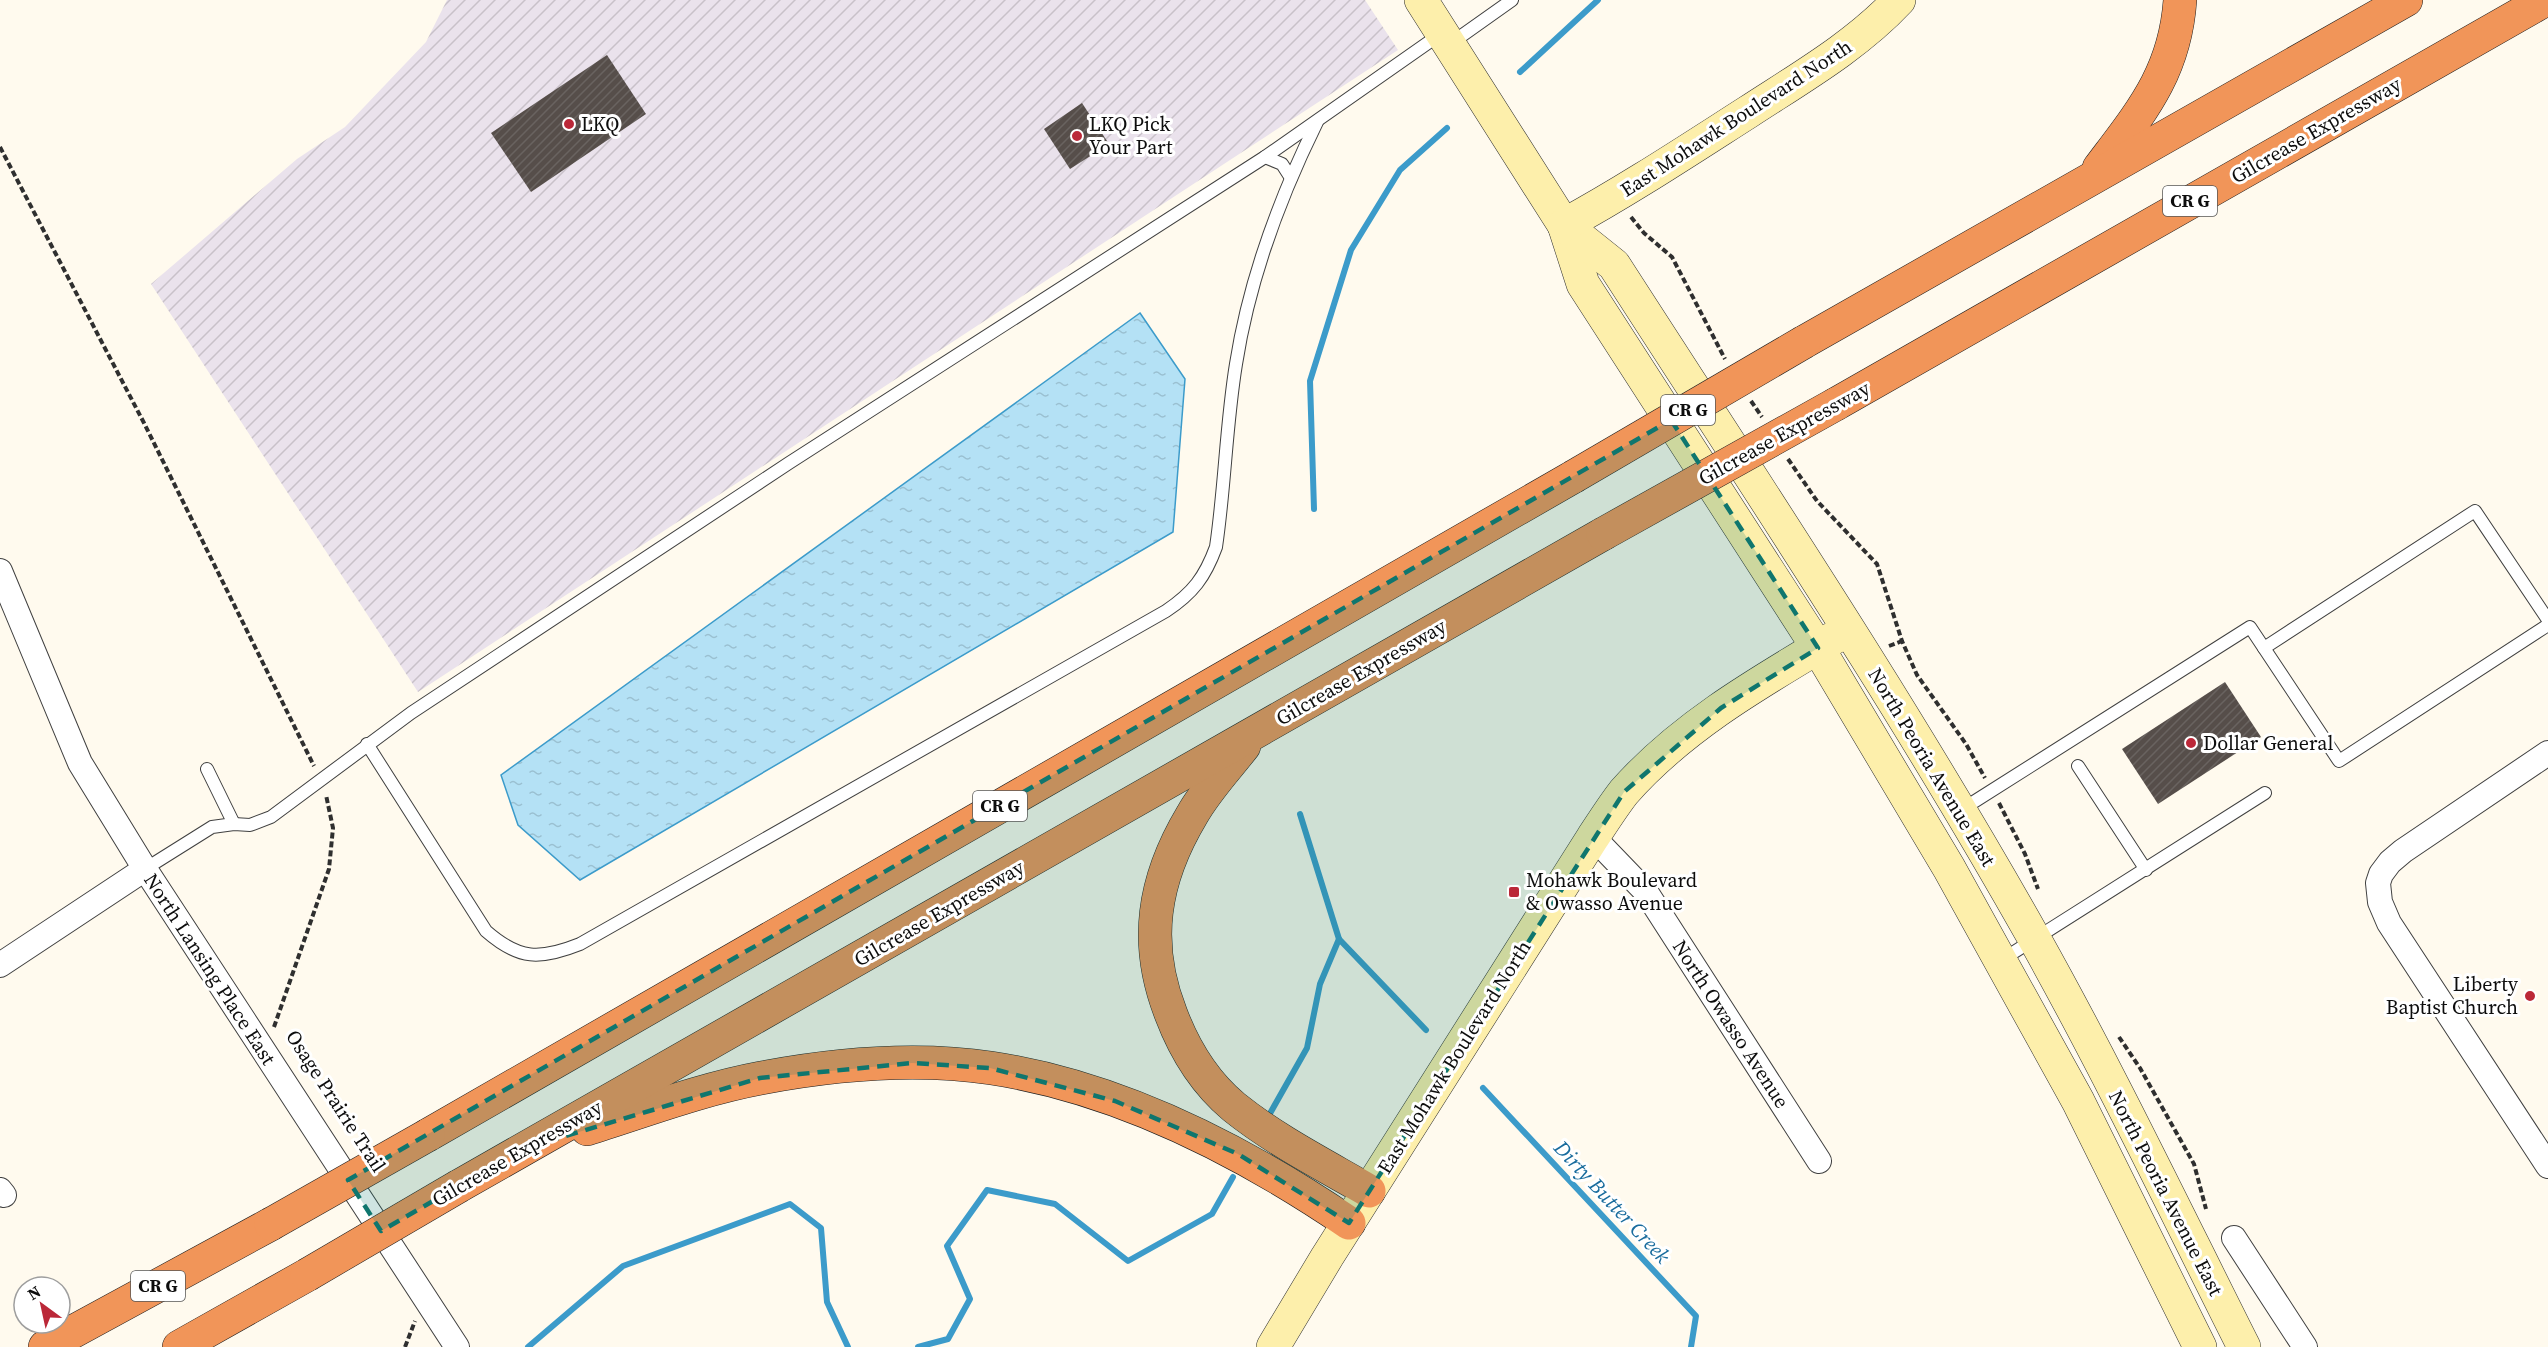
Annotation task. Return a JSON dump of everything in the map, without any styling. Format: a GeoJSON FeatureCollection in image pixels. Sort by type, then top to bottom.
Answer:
{"type":"FeatureCollection","features":[{"type":"Feature","properties":{"kind":"highway"},"geometry":{"type":"LineString","coordinates":[[2090,180],[2146,105],[2164,73],[2173,45],[2180,0]]}},
{"type":"Feature","properties":{"kind":"highway","name":"CR G"},"geometry":{"type":"LineString","coordinates":[[45,1347],[271,1224],[428,1135],[1804,342],[2406,0]]}},
{"type":"Feature","properties":{"kind":"highway","name":"Gilcrease Expressway"},"geometry":{"type":"LineString","coordinates":[[179,1347],[1603,534],[1836,404],[2545,0]]}},
{"type":"Feature","properties":{"kind":"highway"},"geometry":{"type":"LineString","coordinates":[[1252,735],[1192,813],[1172,851],[1161,882],[1154,952],[1161,987],[1188,1054],[1208,1082],[1235,1107],[1280,1138],[1369,1191]]}},
{"type":"Feature","properties":{"kind":"highway"},"geometry":{"type":"LineString","coordinates":[[525,1148],[700,1093],[760,1078],[824,1068],[912,1063],[990,1068],[1048,1080],[1115,1101],[1193,1132],[1238,1155],[1349,1223]]}},
{"type":"Feature","properties":{"kind":"main road","name":"North Peoria Avenue East"},"geometry":{"type":"LineString","coordinates":[[1421,0],[1564,225],[1583,284],[1818,648],[1949,868],[2078,1101],[2200,1347]]}},
{"type":"Feature","properties":{"kind":"main road","name":"East Mohawk Boulevard North"},"geometry":{"type":"LineString","coordinates":[[1564,225],[1615,197],[1856,40],[1899,0]]}},
{"type":"Feature","properties":{"kind":"main road","name":"North Peoria Avenue East"},"geometry":{"type":"LineString","coordinates":[[1564,225],[1614,265],[1849,629],[1960,811],[2035,940],[2115,1091],[2244,1347]]}},
{"type":"Feature","properties":{"kind":"main road","name":"East Mohawk Boulevard North"},"geometry":{"type":"LineString","coordinates":[[1273,1347],[1369,1191],[1593,837],[1624,792],[1667,750],[1721,708],[1849,629]]}},
{"type":"Feature","properties":{"kind":"street","name":"North Lansing Place East"},"geometry":{"type":"LineString","coordinates":[[0,571],[80,763],[145,869],[457,1347]]}},
{"type":"Feature","properties":{"kind":"street"},"geometry":{"type":"LineString","coordinates":[[2548,753],[2403,851],[2381,874],[2378,883],[2380,902],[2389,923],[2548,1166]]}},
{"type":"Feature","properties":{"kind":"street","name":"North Owasso Avenue"},"geometry":{"type":"LineString","coordinates":[[1593,837],[1646,892],[1819,1161]]}},
{"type":"Feature","properties":{"kind":"street"},"geometry":{"type":"LineString","coordinates":[[0,965],[145,869]]}},
{"type":"Feature","properties":{"kind":"street","name":"North Peoria Avenue East"},"geometry":{"type":"LineString","coordinates":[[2234,1238],[2306,1347]]}},
{"type":"Feature","properties":{"kind":"lane"},"geometry":{"type":"LineString","coordinates":[[145,869],[212,828],[234,824],[250,825],[271,817],[411,713],[789,463],[1265,157],[1318,120],[1512,0]]}},
{"type":"Feature","properties":{"kind":"lane"},"geometry":{"type":"LineString","coordinates":[[367,744],[486,931],[520,954],[546,956],[579,944],[1166,611],[1184,599],[1196,586],[1208,569],[1216,547],[1236,366],[1242,335],[1263,260],[1291,178],[1318,120]]}},
{"type":"Feature","properties":{"kind":"lane"},"geometry":{"type":"LineString","coordinates":[[1265,157],[1282,164],[1291,178]]}},
{"type":"Feature","properties":{"kind":"lane"},"geometry":{"type":"LineString","coordinates":[[2264,648],[2475,511],[2548,620]]}},
{"type":"Feature","properties":{"kind":"lane"},"geometry":{"type":"LineString","coordinates":[[1960,811],[2250,627],[2339,760],[2548,625]]}},
{"type":"Feature","properties":{"kind":"lane"},"geometry":{"type":"LineString","coordinates":[[2078,766],[2146,870]]}},
{"type":"Feature","properties":{"kind":"lane"},"geometry":{"type":"LineString","coordinates":[[207,769],[234,824]]}},
{"type":"Feature","properties":{"kind":"lane"},"geometry":{"type":"LineString","coordinates":[[2000,961],[2265,793]]}},
{"type":"Feature","properties":{"kind":"path","name":"Osage Prairie Trail"},"geometry":{"type":"LineString","coordinates":[[0,147],[144,423],[320,779],[329,804],[333,828],[329,868],[273,1031]]}},
{"type":"Feature","properties":{"kind":"path"},"geometry":{"type":"LineString","coordinates":[[1615,197],[1644,233],[1672,257],[1726,361]]}},
{"type":"Feature","properties":{"kind":"path"},"geometry":{"type":"LineString","coordinates":[[1751,400],[1763,420]]}},
{"type":"Feature","properties":{"kind":"path","name":"North Peoria Avenue East"},"geometry":{"type":"LineString","coordinates":[[1782,449],[1817,501],[1877,564],[1902,641],[1917,675],[1930,694]]}},
{"type":"Feature","properties":{"kind":"highlighted area"},"geometry":{"type":"Polygon","coordinates":[[[1671,420],[1818,648],[1721,708],[1624,792],[1349,1223],[1238,1154],[1115,1101],[990,1068],[912,1063],[760,1078],[525,1148],[381,1231],[348,1180],[428,1135],[1671,420]]]}},
{"type":"Feature","properties":{"kind":"shaded area","name":"LKQ"},"geometry":{"type":"Polygon","coordinates":[[[447,0],[1365,0],[1398,50],[418,692],[151,284],[297,159],[345,127],[426,42],[447,0]]]}},
{"type":"Feature","properties":{"kind":"water"},"geometry":{"type":"Polygon","coordinates":[[[1140,313],[1185,379],[1173,532],[580,880],[518,825],[501,775],[1140,313]]]}},
{"type":"Feature","properties":{"kind":"building","name":"LKQ"},"geometry":{"type":"Polygon","coordinates":[[[607,55],[646,114],[531,192],[491,133],[607,55]]]}},
{"type":"Feature","properties":{"kind":"building","name":"LKQ Pick Your Part"},"geometry":{"type":"Polygon","coordinates":[[[1082,103],[1109,144],[1070,169],[1044,129],[1082,103]]]}},
{"type":"Feature","properties":{"kind":"building","name":"Dollar General"},"geometry":{"type":"Polygon","coordinates":[[[2225,682],[2261,737],[2158,804],[2122,749],[2225,682]]]}},
{"type":"Feature","properties":{"kind":"waterway","name":"Dirty Butter Creek"},"geometry":{"type":"LineString","coordinates":[[1520,72],[1598,0]]}},
{"type":"Feature","properties":{"kind":"waterway","name":"Dirty Butter Creek"},"geometry":{"type":"LineString","coordinates":[[1314,509],[1310,381],[1351,250],[1400,170],[1447,128]]}},
{"type":"Feature","properties":{"kind":"waterway","name":"Dirty Butter Creek"},"geometry":{"type":"LineString","coordinates":[[1300,814],[1339,939],[1426,1030]]}},
{"type":"Feature","properties":{"kind":"waterway"},"geometry":{"type":"LineString","coordinates":[[1268,1117],[1307,1048],[1320,984],[1339,939]]}},
{"type":"Feature","properties":{"kind":"waterway","name":"Dirty Butter Creek"},"geometry":{"type":"LineString","coordinates":[[1483,1088],[1696,1316],[1691,1347]]}},
{"type":"Feature","properties":{"kind":"waterway"},"geometry":{"type":"LineString","coordinates":[[918,1347],[948,1339],[970,1299],[947,1246],[987,1190],[1055,1204],[1128,1261],[1212,1214],[1233,1177]]}},
{"type":"Feature","properties":{"kind":"waterway"},"geometry":{"type":"LineString","coordinates":[[528,1347],[623,1266],[790,1204],[821,1228],[827,1302],[848,1347]]}},
{"type":"Feature","properties":{"kind":"place","name":"LKQ"},"geometry":{"type":"Point","coordinates":[569,124]}},
{"type":"Feature","properties":{"kind":"place","name":"LKQ Pick Your Part"},"geometry":{"type":"Point","coordinates":[1077,136]}},
{"type":"Feature","properties":{"kind":"place","name":"Dollar General"},"geometry":{"type":"Point","coordinates":[2191,743]}},
{"type":"Feature","properties":{"kind":"place","name":"Mohawk Boulevard & Owasso Avenue"},"geometry":{"type":"Point","coordinates":[1514,892]}},
{"type":"Feature","properties":{"kind":"place","name":"Liberty Baptist Church"},"geometry":{"type":"Point","coordinates":[2530,996]}}]}
